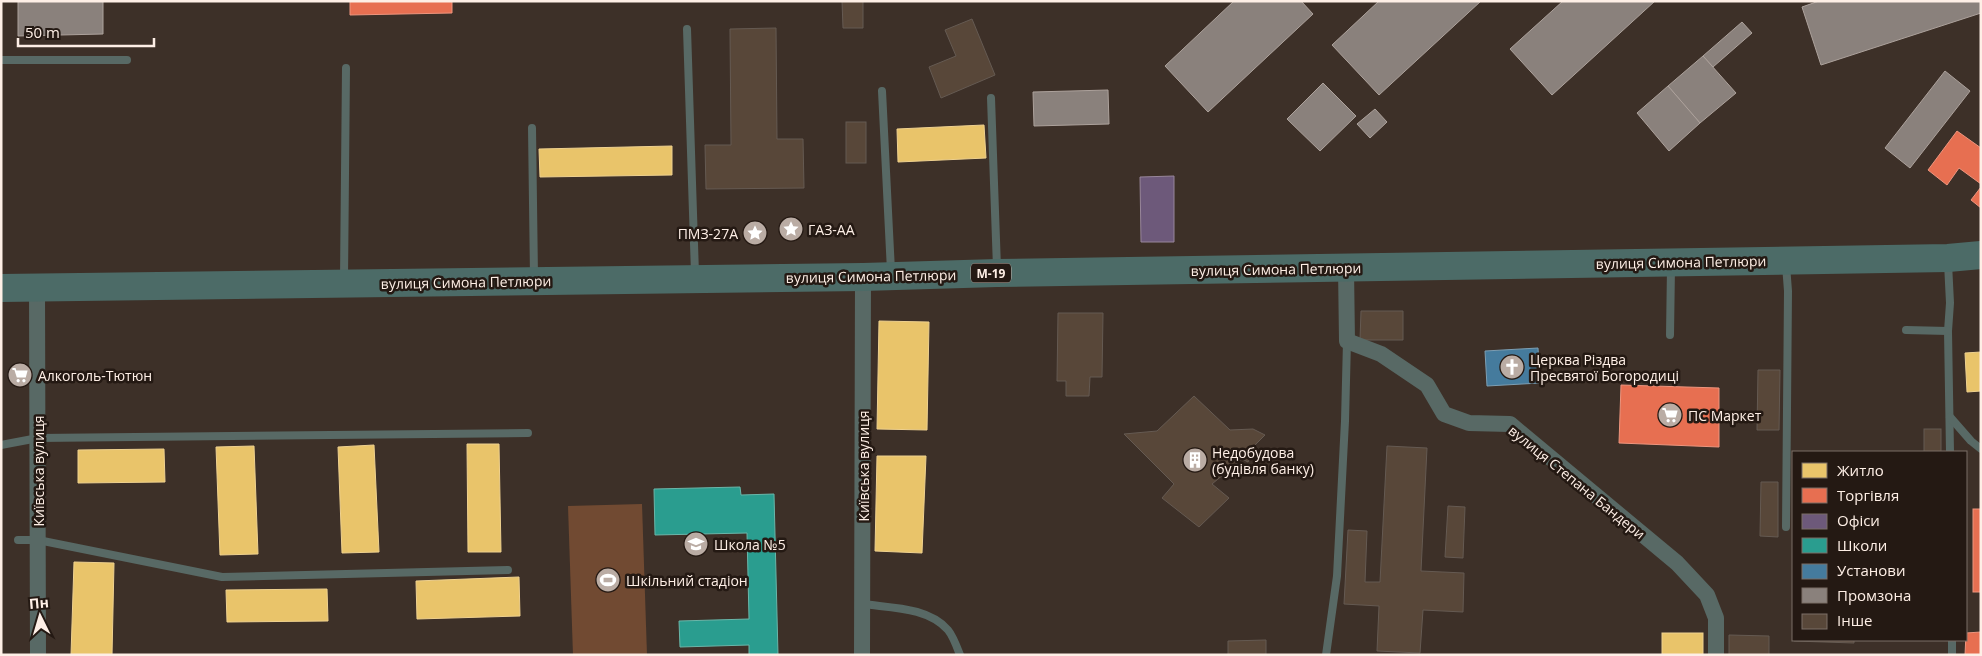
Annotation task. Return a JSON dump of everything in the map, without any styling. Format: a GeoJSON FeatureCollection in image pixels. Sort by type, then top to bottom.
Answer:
{"type":"FeatureCollection","features":[{"type":"Feature","properties":{"kind":"highway","name":"вулиця Симона Петлюри"},"geometry":{"type":"LineString","coordinates":[[1,288],[863,277],[997,273],[1948,258],[1981,255]]}},
{"type":"Feature","properties":{"kind":"street"},"geometry":{"type":"LineString","coordinates":[[1346,268],[1347,341]]}},
{"type":"Feature","properties":{"kind":"street","name":"Київська вулиця"},"geometry":{"type":"LineString","coordinates":[[862,655],[863,277]]}},
{"type":"Feature","properties":{"kind":"street","name":"Київська вулиця"},"geometry":{"type":"LineString","coordinates":[[38,287],[38,655]]}},
{"type":"Feature","properties":{"kind":"street","name":"вулиця Степана Бандери"},"geometry":{"type":"LineString","coordinates":[[1347,341],[1381,354],[1427,385],[1444,414],[1469,423],[1510,424],[1676,564],[1707,596],[1716,618],[1716,655]]}},
{"type":"Feature","properties":{"kind":"lane"},"geometry":{"type":"LineString","coordinates":[[687,29],[695,279]]}},
{"type":"Feature","properties":{"kind":"lane"},"geometry":{"type":"LineString","coordinates":[[1,60],[127,60]]}},
{"type":"Feature","properties":{"kind":"lane"},"geometry":{"type":"LineString","coordinates":[[344,284],[346,68]]}},
{"type":"Feature","properties":{"kind":"lane"},"geometry":{"type":"LineString","coordinates":[[882,91],[891,275]]}},
{"type":"Feature","properties":{"kind":"lane"},"geometry":{"type":"LineString","coordinates":[[991,98],[997,273]]}},
{"type":"Feature","properties":{"kind":"lane"},"geometry":{"type":"LineString","coordinates":[[532,128],[534,281]]}},
{"type":"Feature","properties":{"kind":"lane"},"geometry":{"type":"LineString","coordinates":[[1948,258],[1950,303],[1948,330],[1950,451]]}},
{"type":"Feature","properties":{"kind":"lane"},"geometry":{"type":"LineString","coordinates":[[1786,260],[1788,291],[1786,527]]}},
{"type":"Feature","properties":{"kind":"lane"},"geometry":{"type":"LineString","coordinates":[[1670,335],[1671,262]]}},
{"type":"Feature","properties":{"kind":"lane"},"geometry":{"type":"LineString","coordinates":[[1906,330],[1948,330]]}},
{"type":"Feature","properties":{"kind":"lane"},"geometry":{"type":"LineString","coordinates":[[1326,655],[1338,576],[1347,341]]}},
{"type":"Feature","properties":{"kind":"lane"},"geometry":{"type":"LineString","coordinates":[[1950,417],[1970,441],[1981,449]]}},
{"type":"Feature","properties":{"kind":"lane"},"geometry":{"type":"LineString","coordinates":[[1,445],[38,438],[528,433]]}},
{"type":"Feature","properties":{"kind":"lane"},"geometry":{"type":"LineString","coordinates":[[18,540],[38,540],[222,578],[508,570]]}},
{"type":"Feature","properties":{"kind":"lane"},"geometry":{"type":"LineString","coordinates":[[863,604],[919,612],[934,617],[949,631],[960,655]]}},
{"type":"Feature","properties":{"kind":"lane"},"geometry":{"type":"LineString","coordinates":[[1952,641],[1952,655]]}},
{"type":"Feature","properties":{"kind":"shaded area","name":"Шкільний стадіон"},"geometry":{"type":"Polygon","coordinates":[[[642,504],[647,655],[573,655],[568,506],[642,504]]]}},
{"type":"Feature","properties":{"kind":"building: Житло"},"geometry":{"type":"Polygon","coordinates":[[[984,125],[986,158],[898,162],[897,129],[984,125]]]}},
{"type":"Feature","properties":{"kind":"building: Житло"},"geometry":{"type":"Polygon","coordinates":[[[672,146],[672,175],[540,177],[539,149],[672,146]]]}},
{"type":"Feature","properties":{"kind":"building: Житло"},"geometry":{"type":"Polygon","coordinates":[[[879,321],[929,322],[927,430],[877,429],[879,321]]]}},
{"type":"Feature","properties":{"kind":"building: Житло"},"geometry":{"type":"Polygon","coordinates":[[[1981,352],[1981,391],[1967,392],[1965,353],[1981,352]]]}},
{"type":"Feature","properties":{"kind":"building: Житло"},"geometry":{"type":"Polygon","coordinates":[[[467,444],[499,444],[501,552],[468,552],[467,444]]]}},
{"type":"Feature","properties":{"kind":"building: Житло"},"geometry":{"type":"Polygon","coordinates":[[[374,445],[379,552],[342,553],[338,447],[374,445]]]}},
{"type":"Feature","properties":{"kind":"building: Житло"},"geometry":{"type":"Polygon","coordinates":[[[254,446],[258,554],[220,555],[216,447],[254,446]]]}},
{"type":"Feature","properties":{"kind":"building: Житло"},"geometry":{"type":"Polygon","coordinates":[[[164,449],[165,482],[78,483],[78,450],[164,449]]]}},
{"type":"Feature","properties":{"kind":"building: Житло"},"geometry":{"type":"Polygon","coordinates":[[[877,456],[926,456],[922,553],[875,551],[877,456]]]}},
{"type":"Feature","properties":{"kind":"building: Житло"},"geometry":{"type":"Polygon","coordinates":[[[74,562],[114,563],[112,655],[71,655],[74,562]]]}},
{"type":"Feature","properties":{"kind":"building: Житло"},"geometry":{"type":"Polygon","coordinates":[[[519,577],[520,616],[417,619],[416,581],[519,577]]]}},
{"type":"Feature","properties":{"kind":"building: Житло"},"geometry":{"type":"Polygon","coordinates":[[[327,589],[328,621],[227,622],[226,590],[327,589]]]}},
{"type":"Feature","properties":{"kind":"building: Житло"},"geometry":{"type":"Polygon","coordinates":[[[1662,633],[1703,633],[1703,655],[1662,655],[1662,633]]]}},
{"type":"Feature","properties":{"kind":"building: Торгівля"},"geometry":{"type":"Polygon","coordinates":[[[350,1],[452,1],[452,13],[350,15],[350,1]]]}},
{"type":"Feature","properties":{"kind":"building: Торгівля"},"geometry":{"type":"Polygon","coordinates":[[[1957,131],[1981,148],[1981,184],[1959,168],[1947,185],[1928,170],[1957,131]]]}},
{"type":"Feature","properties":{"kind":"building: Торгівля"},"geometry":{"type":"Polygon","coordinates":[[[1981,187],[1981,208],[1971,200],[1981,187]]]}},
{"type":"Feature","properties":{"kind":"building: Торгівля","name":"Алкоголь-Тютюн"},"geometry":{"type":"Polygon","coordinates":[[[15,367],[25,367],[25,384],[15,384],[15,367]]]}},
{"type":"Feature","properties":{"kind":"building: Торгівля","name":"ПС Маркет"},"geometry":{"type":"Polygon","coordinates":[[[1621,385],[1719,388],[1719,447],[1619,443],[1621,385]]]}},
{"type":"Feature","properties":{"kind":"building: Торгівля"},"geometry":{"type":"Polygon","coordinates":[[[1973,509],[1981,509],[1981,592],[1973,592],[1973,509]]]}},
{"type":"Feature","properties":{"kind":"building: Торгівля"},"geometry":{"type":"Polygon","coordinates":[[[1981,632],[1981,655],[1965,655],[1967,633],[1981,632]]]}},
{"type":"Feature","properties":{"kind":"building: Офіси"},"geometry":{"type":"Polygon","coordinates":[[[1174,176],[1174,242],[1141,242],[1140,177],[1174,176]]]}},
{"type":"Feature","properties":{"kind":"building: Школи"},"geometry":{"type":"Polygon","coordinates":[[[740,487],[741,495],[774,494],[778,655],[749,655],[749,645],[680,647],[679,621],[749,619],[747,533],[655,535],[654,489],[740,487]]]}},
{"type":"Feature","properties":{"kind":"building: Установи","name":"Церква Різдва Пресвятої Богородиці"},"geometry":{"type":"Polygon","coordinates":[[[1538,348],[1540,383],[1487,386],[1485,351],[1538,348]]]}},
{"type":"Feature","properties":{"kind":"building: Промзона"},"geometry":{"type":"Polygon","coordinates":[[[18,1],[103,1],[103,34],[18,36],[18,1]]]}},
{"type":"Feature","properties":{"kind":"building: Промзона"},"geometry":{"type":"Polygon","coordinates":[[[1234,1],[1301,1],[1313,14],[1208,112],[1165,66],[1234,1]]]}},
{"type":"Feature","properties":{"kind":"building: Промзона"},"geometry":{"type":"Polygon","coordinates":[[[1379,1],[1481,1],[1379,95],[1332,45],[1379,1]]]}},
{"type":"Feature","properties":{"kind":"building: Промзона"},"geometry":{"type":"Polygon","coordinates":[[[1563,1],[1655,1],[1552,95],[1510,49],[1563,1]]]}},
{"type":"Feature","properties":{"kind":"building: Промзона"},"geometry":{"type":"Polygon","coordinates":[[[1819,1],[1981,1],[1981,13],[1821,65],[1802,7],[1819,1]]]}},
{"type":"Feature","properties":{"kind":"building: Промзона"},"geometry":{"type":"Polygon","coordinates":[[[1742,22],[1752,33],[1713,67],[1703,56],[1742,22]]]}},
{"type":"Feature","properties":{"kind":"building: Промзона"},"geometry":{"type":"Polygon","coordinates":[[[1703,56],[1736,93],[1700,123],[1668,86],[1703,56]]]}},
{"type":"Feature","properties":{"kind":"building: Промзона"},"geometry":{"type":"Polygon","coordinates":[[[1945,71],[1970,91],[1910,168],[1885,148],[1945,71]]]}},
{"type":"Feature","properties":{"kind":"building: Промзона"},"geometry":{"type":"Polygon","coordinates":[[[1323,83],[1356,116],[1320,151],[1287,119],[1323,83]]]}},
{"type":"Feature","properties":{"kind":"building: Промзона"},"geometry":{"type":"Polygon","coordinates":[[[1668,86],[1700,123],[1669,151],[1637,113],[1668,86]]]}},
{"type":"Feature","properties":{"kind":"building: Промзона"},"geometry":{"type":"Polygon","coordinates":[[[1108,90],[1109,124],[1034,126],[1033,92],[1108,90]]]}},
{"type":"Feature","properties":{"kind":"building: Промзона"},"geometry":{"type":"Polygon","coordinates":[[[1375,109],[1387,122],[1370,138],[1357,124],[1375,109]]]}},
{"type":"Feature","properties":{"kind":"building: Інше"},"geometry":{"type":"Polygon","coordinates":[[[842,1],[863,1],[863,28],[843,28],[842,1]]]}},
{"type":"Feature","properties":{"kind":"building: Інше"},"geometry":{"type":"Polygon","coordinates":[[[972,19],[995,75],[941,98],[929,67],[956,56],[945,30],[972,19]]]}},
{"type":"Feature","properties":{"kind":"building: Інше"},"geometry":{"type":"Polygon","coordinates":[[[776,28],[777,139],[803,139],[804,188],[706,189],[705,145],[731,145],[730,29],[776,28]]]}},
{"type":"Feature","properties":{"kind":"building: Інше"},"geometry":{"type":"Polygon","coordinates":[[[846,122],[866,122],[866,163],[846,163],[846,122]]]}},
{"type":"Feature","properties":{"kind":"building: Інше"},"geometry":{"type":"Polygon","coordinates":[[[1361,311],[1403,311],[1403,340],[1360,340],[1361,311]]]}},
{"type":"Feature","properties":{"kind":"building: Інше"},"geometry":{"type":"Polygon","coordinates":[[[1058,313],[1103,313],[1102,377],[1090,377],[1089,396],[1066,396],[1066,381],[1057,381],[1058,313]]]}},
{"type":"Feature","properties":{"kind":"building: Інше"},"geometry":{"type":"Polygon","coordinates":[[[1758,370],[1780,370],[1779,430],[1757,430],[1758,370]]]}},
{"type":"Feature","properties":{"kind":"building: Інше","name":"Недобудова (будівля банку)"},"geometry":{"type":"Polygon","coordinates":[[[1194,396],[1230,430],[1253,429],[1265,435],[1250,450],[1252,455],[1248,462],[1242,459],[1212,484],[1229,498],[1199,527],[1162,498],[1174,484],[1124,434],[1157,431],[1194,396]]]}},
{"type":"Feature","properties":{"kind":"building: Інше"},"geometry":{"type":"Polygon","coordinates":[[[1924,429],[1941,429],[1941,451],[1924,451],[1924,429]]]}},
{"type":"Feature","properties":{"kind":"building: Інше"},"geometry":{"type":"Polygon","coordinates":[[[1387,446],[1427,448],[1421,571],[1464,573],[1463,612],[1423,610],[1420,653],[1377,651],[1379,606],[1344,604],[1348,530],[1367,531],[1365,582],[1380,582],[1387,446]]]}},
{"type":"Feature","properties":{"kind":"building: Інше"},"geometry":{"type":"Polygon","coordinates":[[[1761,482],[1778,482],[1778,537],[1760,536],[1761,482]]]}},
{"type":"Feature","properties":{"kind":"building: Інше"},"geometry":{"type":"Polygon","coordinates":[[[1448,506],[1465,507],[1463,558],[1445,557],[1448,506]]]}},
{"type":"Feature","properties":{"kind":"building: Інше"},"geometry":{"type":"Polygon","coordinates":[[[1729,635],[1769,636],[1769,655],[1729,655],[1729,635]]]}},
{"type":"Feature","properties":{"kind":"building: Інше"},"geometry":{"type":"Polygon","coordinates":[[[1266,640],[1266,655],[1228,655],[1228,641],[1266,640]]]}},
{"type":"Feature","properties":{"kind":"building: Інше"},"geometry":{"type":"Polygon","coordinates":[[[1794,641],[1854,641],[1854,643],[1794,641]]]}},
{"type":"Feature","properties":{"kind":"place","name":"ГАЗ-АА"},"geometry":{"type":"Point","coordinates":[791,229]}},
{"type":"Feature","properties":{"kind":"place","name":"ПМЗ-27А"},"geometry":{"type":"Point","coordinates":[755,233]}},
{"type":"Feature","properties":{"kind":"place","name":"Церква Різдва Пресвятої Богородиці"},"geometry":{"type":"Point","coordinates":[1512,367]}},
{"type":"Feature","properties":{"kind":"place","name":"Алкоголь-Тютюн"},"geometry":{"type":"Point","coordinates":[20,375]}},
{"type":"Feature","properties":{"kind":"place","name":"ПС Маркет"},"geometry":{"type":"Point","coordinates":[1670,415]}},
{"type":"Feature","properties":{"kind":"place","name":"Недобудова (будівля банку)"},"geometry":{"type":"Point","coordinates":[1195,460]}},
{"type":"Feature","properties":{"kind":"place","name":"Школа №5"},"geometry":{"type":"Point","coordinates":[696,544]}},
{"type":"Feature","properties":{"kind":"place","name":"Шкільний стадіон"},"geometry":{"type":"Point","coordinates":[608,580]}}]}
